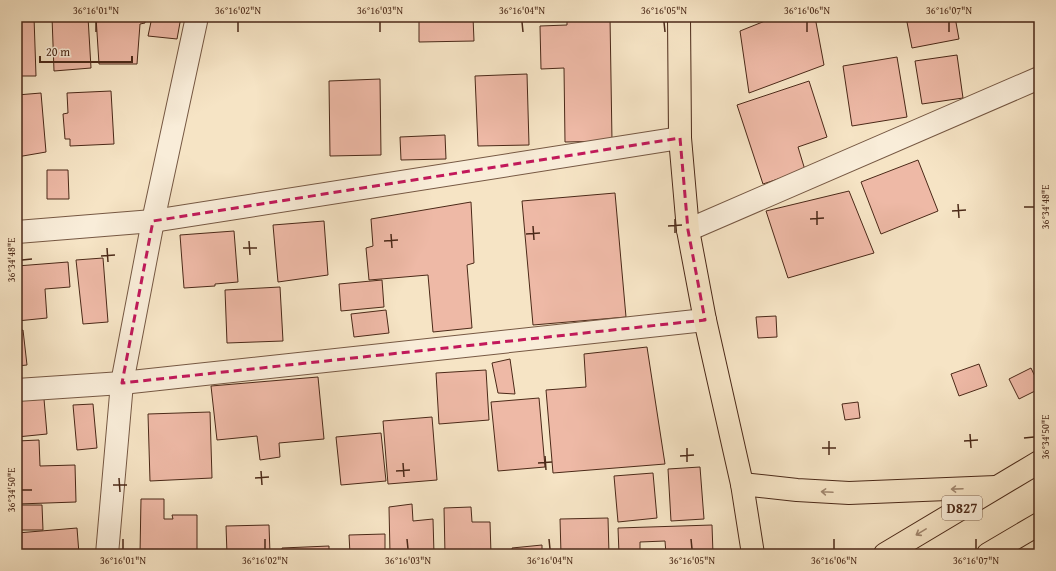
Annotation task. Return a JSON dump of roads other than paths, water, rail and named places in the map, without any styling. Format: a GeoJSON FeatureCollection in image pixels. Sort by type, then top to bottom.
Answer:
{"type":"FeatureCollection","features":[{"type":"Feature","properties":{"kind":"main road"},"geometry":{"type":"LineString","coordinates":[[678,17],[680,138],[688,230],[705,320],[742,484],[753,554]]}},
{"type":"Feature","properties":{"kind":"main road","name":"D827"},"geometry":{"type":"LineString","coordinates":[[885,554],[1039,462]]}},
{"type":"Feature","properties":{"kind":"main road"},"geometry":{"type":"LineString","coordinates":[[742,484],[797,490],[849,493],[996,488]]}},
{"type":"Feature","properties":{"kind":"main road"},"geometry":{"type":"LineString","coordinates":[[988,554],[1039,524]]}},
{"type":"Feature","properties":{"kind":"street"},"geometry":{"type":"LineString","coordinates":[[107,554],[122,383],[153,221],[198,17]]}},
{"type":"Feature","properties":{"kind":"street"},"geometry":{"type":"LineString","coordinates":[[688,230],[1039,78]]}},
{"type":"Feature","properties":{"kind":"street"},"geometry":{"type":"LineString","coordinates":[[17,232],[153,221],[680,138]]}},
{"type":"Feature","properties":{"kind":"street"},"geometry":{"type":"LineString","coordinates":[[17,390],[122,383],[705,320]]}}]}
